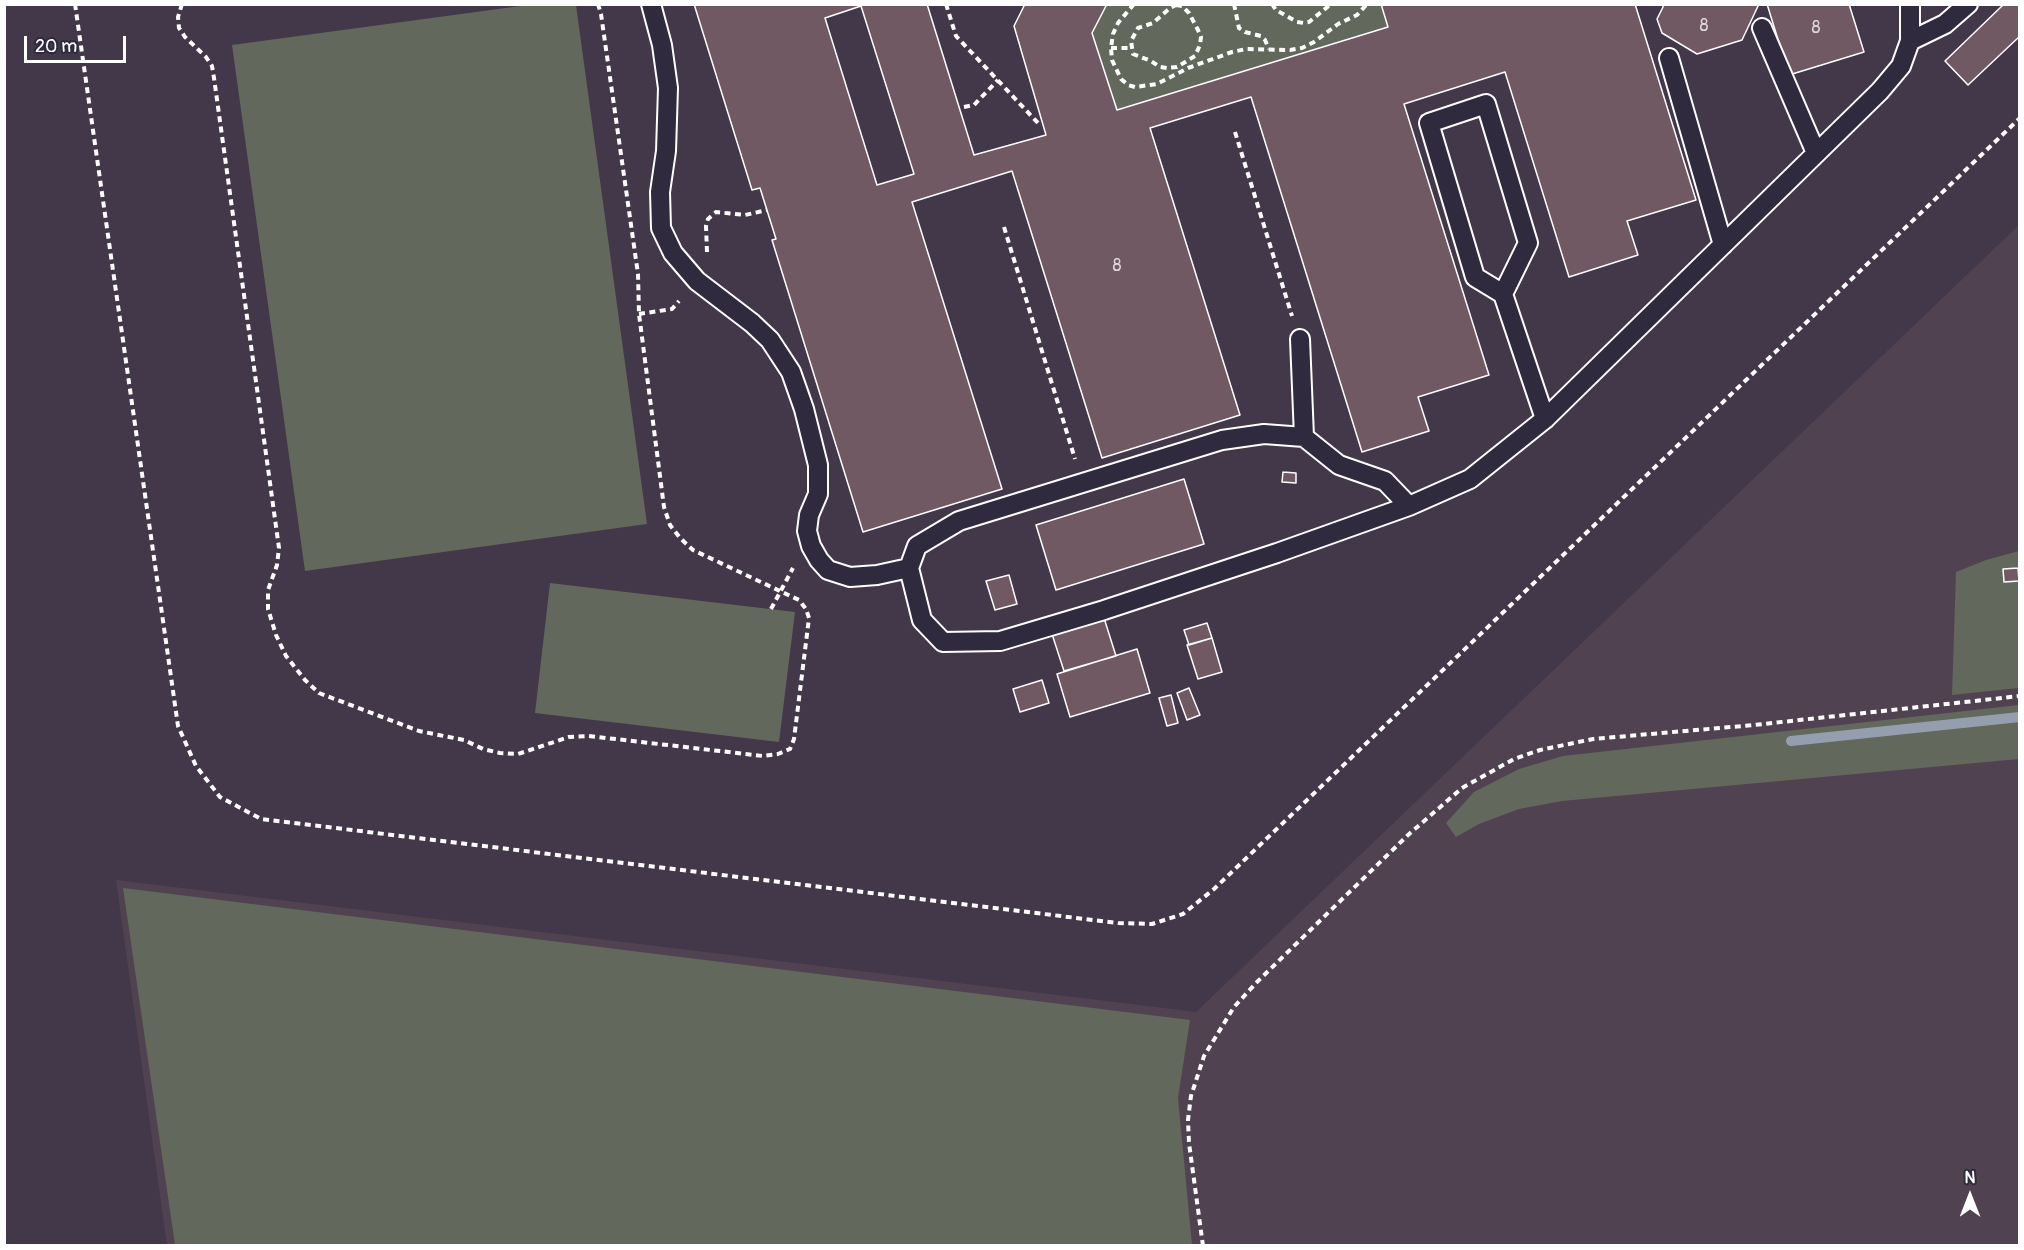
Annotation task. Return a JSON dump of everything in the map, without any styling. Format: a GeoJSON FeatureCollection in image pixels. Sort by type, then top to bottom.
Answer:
{"type":"FeatureCollection","features":[{"type":"Feature","properties":{"kind":"lane"},"geometry":{"type":"LineString","coordinates":[[651,4],[662,45],[668,88],[666,152],[660,192],[661,228],[673,253],[697,281],[752,322],[771,340],[790,372],[804,409],[818,465],[818,494],[809,515],[807,531],[811,546],[819,560],[828,570],[850,577],[877,575],[909,568]]}},
{"type":"Feature","properties":{"kind":"lane"},"geometry":{"type":"LineString","coordinates":[[1409,506],[1386,481],[1339,465],[1304,437],[1264,434],[1222,440],[959,521],[917,546],[909,568],[922,620],[943,642],[1000,642],[1266,556],[1409,506],[1470,479],[1545,418],[1880,90],[1901,66],[1910,41],[1910,4]]}},
{"type":"Feature","properties":{"kind":"lane"},"geometry":{"type":"LineString","coordinates":[[1910,41],[1945,24],[1968,4]]}},
{"type":"Feature","properties":{"kind":"lane"},"geometry":{"type":"LineString","coordinates":[[1762,28],[1816,153]]}},
{"type":"Feature","properties":{"kind":"lane"},"geometry":{"type":"LineString","coordinates":[[1669,58],[1723,245]]}},
{"type":"Feature","properties":{"kind":"lane"},"geometry":{"type":"LineString","coordinates":[[1503,294],[1528,243],[1486,104],[1429,123],[1475,277],[1503,294],[1545,418]]}},
{"type":"Feature","properties":{"kind":"lane"},"geometry":{"type":"LineString","coordinates":[[1300,339],[1304,437]]}},
{"type":"Feature","properties":{"kind":"path"},"geometry":{"type":"LineString","coordinates":[[182,4],[178,16],[179,28],[185,38],[206,57],[212,66],[214,78],[279,548],[277,565],[268,590],[268,609],[276,635],[286,656],[305,680],[319,693],[408,727],[464,740],[483,749],[500,753],[518,754],[569,737],[589,736],[764,756],[778,754],[789,749],[794,739],[809,618],[799,600],[693,550],[670,525],[664,507],[639,314],[638,274],[598,4]]}},
{"type":"Feature","properties":{"kind":"path"},"geometry":{"type":"LineString","coordinates":[[946,4],[956,36],[1038,123]]}},
{"type":"Feature","properties":{"kind":"path"},"geometry":{"type":"LineString","coordinates":[[1134,4],[1118,23],[1113,34],[1111,48],[1112,60],[1121,79],[1135,87],[1157,84],[1232,52],[1246,49],[1290,50],[1308,45],[1338,24],[1357,15],[1367,4]]}},
{"type":"Feature","properties":{"kind":"path"},"geometry":{"type":"LineString","coordinates":[[1234,4],[1239,28],[1261,36],[1269,49]]}},
{"type":"Feature","properties":{"kind":"path"},"geometry":{"type":"LineString","coordinates":[[1272,4],[1276,10],[1297,22],[1304,23],[1309,22],[1331,4]]}},
{"type":"Feature","properties":{"kind":"path"},"geometry":{"type":"LineString","coordinates":[[1176,5],[1182,6],[1189,13],[1201,37],[1195,56],[1177,67],[1160,67],[1133,54],[1130,48],[1137,28],[1153,23],[1176,5]]}},
{"type":"Feature","properties":{"kind":"path"},"geometry":{"type":"LineString","coordinates":[[1111,48],[1130,48]]}},
{"type":"Feature","properties":{"kind":"path"},"geometry":{"type":"LineString","coordinates":[[964,107],[974,105],[998,80]]}},
{"type":"Feature","properties":{"kind":"path"},"geometry":{"type":"LineString","coordinates":[[1235,132],[1300,339]]}},
{"type":"Feature","properties":{"kind":"path"},"geometry":{"type":"LineString","coordinates":[[1004,226],[1082,482]]}},
{"type":"Feature","properties":{"kind":"path"},"geometry":{"type":"LineString","coordinates":[[771,609],[795,564],[793,545],[807,531]]}},
{"type":"Feature","properties":{"kind":"path"},"geometry":{"type":"LineString","coordinates":[[1203,1245],[1188,1120],[1191,1096],[1204,1056],[1234,1007],[1257,982],[1408,835],[1462,788],[1514,759],[1556,746],[1593,739],[1754,725],[2019,696]]}},
{"type":"Feature","properties":{"kind":"shaded area"},"geometry":{"type":"Polygon","coordinates":[[[2019,225],[2019,1245],[167,1245],[116,880],[1196,1012],[2019,225]]]}},
{"type":"Feature","properties":{"kind":"green space"},"geometry":{"type":"Polygon","coordinates":[[[535,4],[576,5],[647,524],[305,571],[232,45],[535,4]]]}},
{"type":"Feature","properties":{"kind":"green space"},"geometry":{"type":"Polygon","coordinates":[[[1107,4],[1381,5],[1388,27],[1117,110],[1092,34],[1107,4]]]}},
{"type":"Feature","properties":{"kind":"green space"},"geometry":{"type":"Polygon","coordinates":[[[2019,551],[2019,688],[1952,695],[1956,572],[1986,560],[2019,551]]]}},
{"type":"Feature","properties":{"kind":"green space"},"geometry":{"type":"Polygon","coordinates":[[[550,583],[795,612],[779,742],[535,713],[550,583]]]}},
{"type":"Feature","properties":{"kind":"green space"},"geometry":{"type":"Polygon","coordinates":[[[2019,705],[2019,759],[1562,801],[1519,809],[1479,824],[1456,837],[1446,823],[1474,792],[1519,769],[1563,756],[2019,705]]]}},
{"type":"Feature","properties":{"kind":"green space"},"geometry":{"type":"Polygon","coordinates":[[[123,888],[1190,1020],[1178,1098],[1192,1245],[175,1245],[123,888]]]}},
{"type":"Feature","properties":{"kind":"building"},"geometry":{"type":"Polygon","coordinates":[[[694,4],[927,4],[974,155],[1046,135],[1014,26],[1025,4],[1107,4],[1092,33],[1117,110],[1388,27],[1381,4],[1635,4],[1696,200],[1627,221],[1638,255],[1569,277],[1505,72],[1404,104],[1489,375],[1418,397],[1429,431],[1362,452],[1251,97],[1150,128],[1240,415],[1102,458],[1012,171],[912,202],[1002,489],[863,532],[772,240],[776,239],[760,188],[752,190],[694,4]],[[861,6],[825,18],[877,185],[914,174],[861,6]]]}},
{"type":"Feature","properties":{"kind":"building"},"geometry":{"type":"Polygon","coordinates":[[[1663,4],[1759,4],[1742,40],[1697,54],[1662,33],[1657,19],[1663,4]]]}},
{"type":"Feature","properties":{"kind":"building"},"geometry":{"type":"Polygon","coordinates":[[[1767,4],[1849,4],[1864,52],[1789,75],[1767,4]]]}},
{"type":"Feature","properties":{"kind":"building"},"geometry":{"type":"Polygon","coordinates":[[[2004,4],[2020,4],[2020,36],[1968,85],[1945,61],[2004,4]]]}},
{"type":"Feature","properties":{"kind":"building"},"geometry":{"type":"Polygon","coordinates":[[[1283,472],[1296,473],[1296,483],[1282,482],[1283,472]]]}},
{"type":"Feature","properties":{"kind":"building"},"geometry":{"type":"Polygon","coordinates":[[[1184,479],[1204,544],[1056,590],[1036,525],[1184,479]]]}},
{"type":"Feature","properties":{"kind":"building"},"geometry":{"type":"Polygon","coordinates":[[[2018,568],[2019,581],[2004,582],[2003,569],[2018,568]]]}},
{"type":"Feature","properties":{"kind":"building"},"geometry":{"type":"Polygon","coordinates":[[[1009,575],[1017,604],[995,610],[986,581],[1009,575]]]}},
{"type":"Feature","properties":{"kind":"building"},"geometry":{"type":"Polygon","coordinates":[[[1104,618],[1116,656],[1064,671],[1052,634],[1104,618]]]}},
{"type":"Feature","properties":{"kind":"building"},"geometry":{"type":"Polygon","coordinates":[[[1207,623],[1212,638],[1189,645],[1184,630],[1207,623]]]}},
{"type":"Feature","properties":{"kind":"building"},"geometry":{"type":"Polygon","coordinates":[[[1212,638],[1222,672],[1198,679],[1187,645],[1212,638]]]}},
{"type":"Feature","properties":{"kind":"building"},"geometry":{"type":"Polygon","coordinates":[[[1137,649],[1150,693],[1070,717],[1057,674],[1137,649]]]}},
{"type":"Feature","properties":{"kind":"building"},"geometry":{"type":"Polygon","coordinates":[[[1042,680],[1049,703],[1020,712],[1013,689],[1042,680]]]}},
{"type":"Feature","properties":{"kind":"building"},"geometry":{"type":"Polygon","coordinates":[[[1189,688],[1200,715],[1187,720],[1177,693],[1189,688]]]}},
{"type":"Feature","properties":{"kind":"building"},"geometry":{"type":"Polygon","coordinates":[[[1171,695],[1178,723],[1167,726],[1159,698],[1171,695]]]}},
{"type":"Feature","properties":{"kind":"waterway"},"geometry":{"type":"LineString","coordinates":[[1791,741],[2020,717]]}}]}
